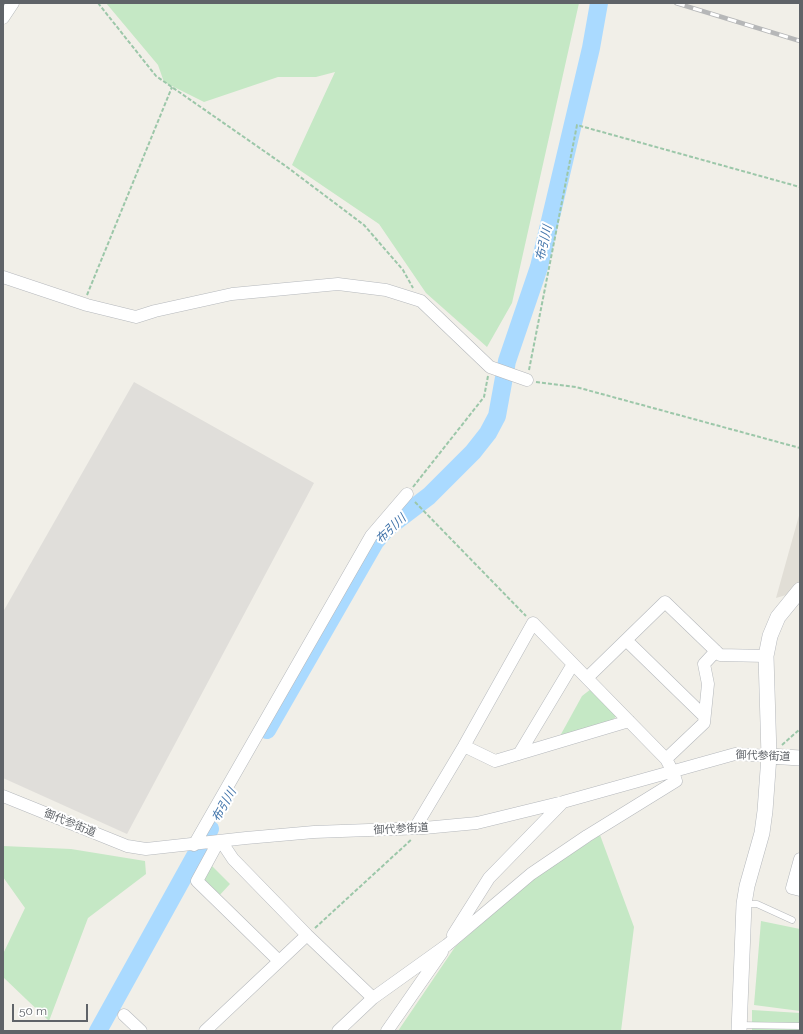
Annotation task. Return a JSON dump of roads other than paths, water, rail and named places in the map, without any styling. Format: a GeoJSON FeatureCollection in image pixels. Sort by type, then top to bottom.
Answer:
{"type":"FeatureCollection","features":[{"type":"Feature","properties":{"kind":"street"},"geometry":{"type":"LineString","coordinates":[[3,18],[13,3]]}},
{"type":"Feature","properties":{"kind":"street"},"geometry":{"type":"LineString","coordinates":[[3,277],[84,304],[136,317],[155,311],[232,294],[338,284],[386,290],[421,301],[492,368],[521,378]]}},
{"type":"Feature","properties":{"kind":"street"},"geometry":{"type":"LineString","coordinates":[[196,844],[371,536],[407,494]]}},
{"type":"Feature","properties":{"kind":"street"},"geometry":{"type":"LineString","coordinates":[[739,1028],[744,904],[747,886],[762,833],[765,811],[768,756],[766,656],[770,636],[778,617],[800,590]]}},
{"type":"Feature","properties":{"kind":"street"},"geometry":{"type":"LineString","coordinates":[[587,678],[665,602],[720,655],[766,656]]}},
{"type":"Feature","properties":{"kind":"street"},"geometry":{"type":"LineString","coordinates":[[338,1031],[373,998],[447,945],[531,874],[587,836],[676,781],[674,772],[666,759],[533,623],[420,828]]}},
{"type":"Feature","properties":{"kind":"street"},"geometry":{"type":"LineString","coordinates":[[626,640],[704,716]]}},
{"type":"Feature","properties":{"kind":"street"},"geometry":{"type":"LineString","coordinates":[[666,759],[704,723],[708,684],[704,664],[716,651]]}},
{"type":"Feature","properties":{"kind":"street"},"geometry":{"type":"LineString","coordinates":[[519,754],[573,664]]}},
{"type":"Feature","properties":{"kind":"street"},"geometry":{"type":"LineString","coordinates":[[464,746],[495,761],[629,721]]}},
{"type":"Feature","properties":{"kind":"street","name":"御代参街道"},"geometry":{"type":"LineString","coordinates":[[3,796],[127,846],[146,850],[314,832],[420,828],[477,823],[563,802],[735,754],[800,758]]}},
{"type":"Feature","properties":{"kind":"street"},"geometry":{"type":"LineString","coordinates":[[388,1031],[447,945],[489,878],[563,802]]}},
{"type":"Feature","properties":{"kind":"street"},"geometry":{"type":"LineString","coordinates":[[216,842],[307,935],[373,998]]}},
{"type":"Feature","properties":{"kind":"street"},"geometry":{"type":"LineString","coordinates":[[216,842],[216,846],[197,881],[279,961]]}},
{"type":"Feature","properties":{"kind":"street"},"geometry":{"type":"LineString","coordinates":[[800,859],[792,888],[800,890]]}},
{"type":"Feature","properties":{"kind":"street"},"geometry":{"type":"LineString","coordinates":[[205,1031],[307,935]]}},
{"type":"Feature","properties":{"kind":"street"},"geometry":{"type":"LineString","coordinates":[[124,1015],[141,1031]]}},
{"type":"Feature","properties":{"kind":"lane"},"geometry":{"type":"LineString","coordinates":[[744,904],[757,904],[792,920]]}},
{"type":"Feature","properties":{"kind":"lane"},"geometry":{"type":"LineString","coordinates":[[739,1028],[800,1026]]}},
{"type":"Feature","properties":{"kind":"waterway","name":"布引川"},"geometry":{"type":"LineString","coordinates":[[267,730],[375,542],[387,528],[429,496],[473,452],[488,433],[497,416],[507,361],[539,267],[591,48],[599,3]]}},
{"type":"Feature","properties":{"kind":"waterway","name":"布引川"},"geometry":{"type":"LineString","coordinates":[[98,1031],[210,829]]}},
{"type":"Feature","properties":{"kind":"railway"},"geometry":{"type":"LineString","coordinates":[[676,3],[800,41]]}}]}
